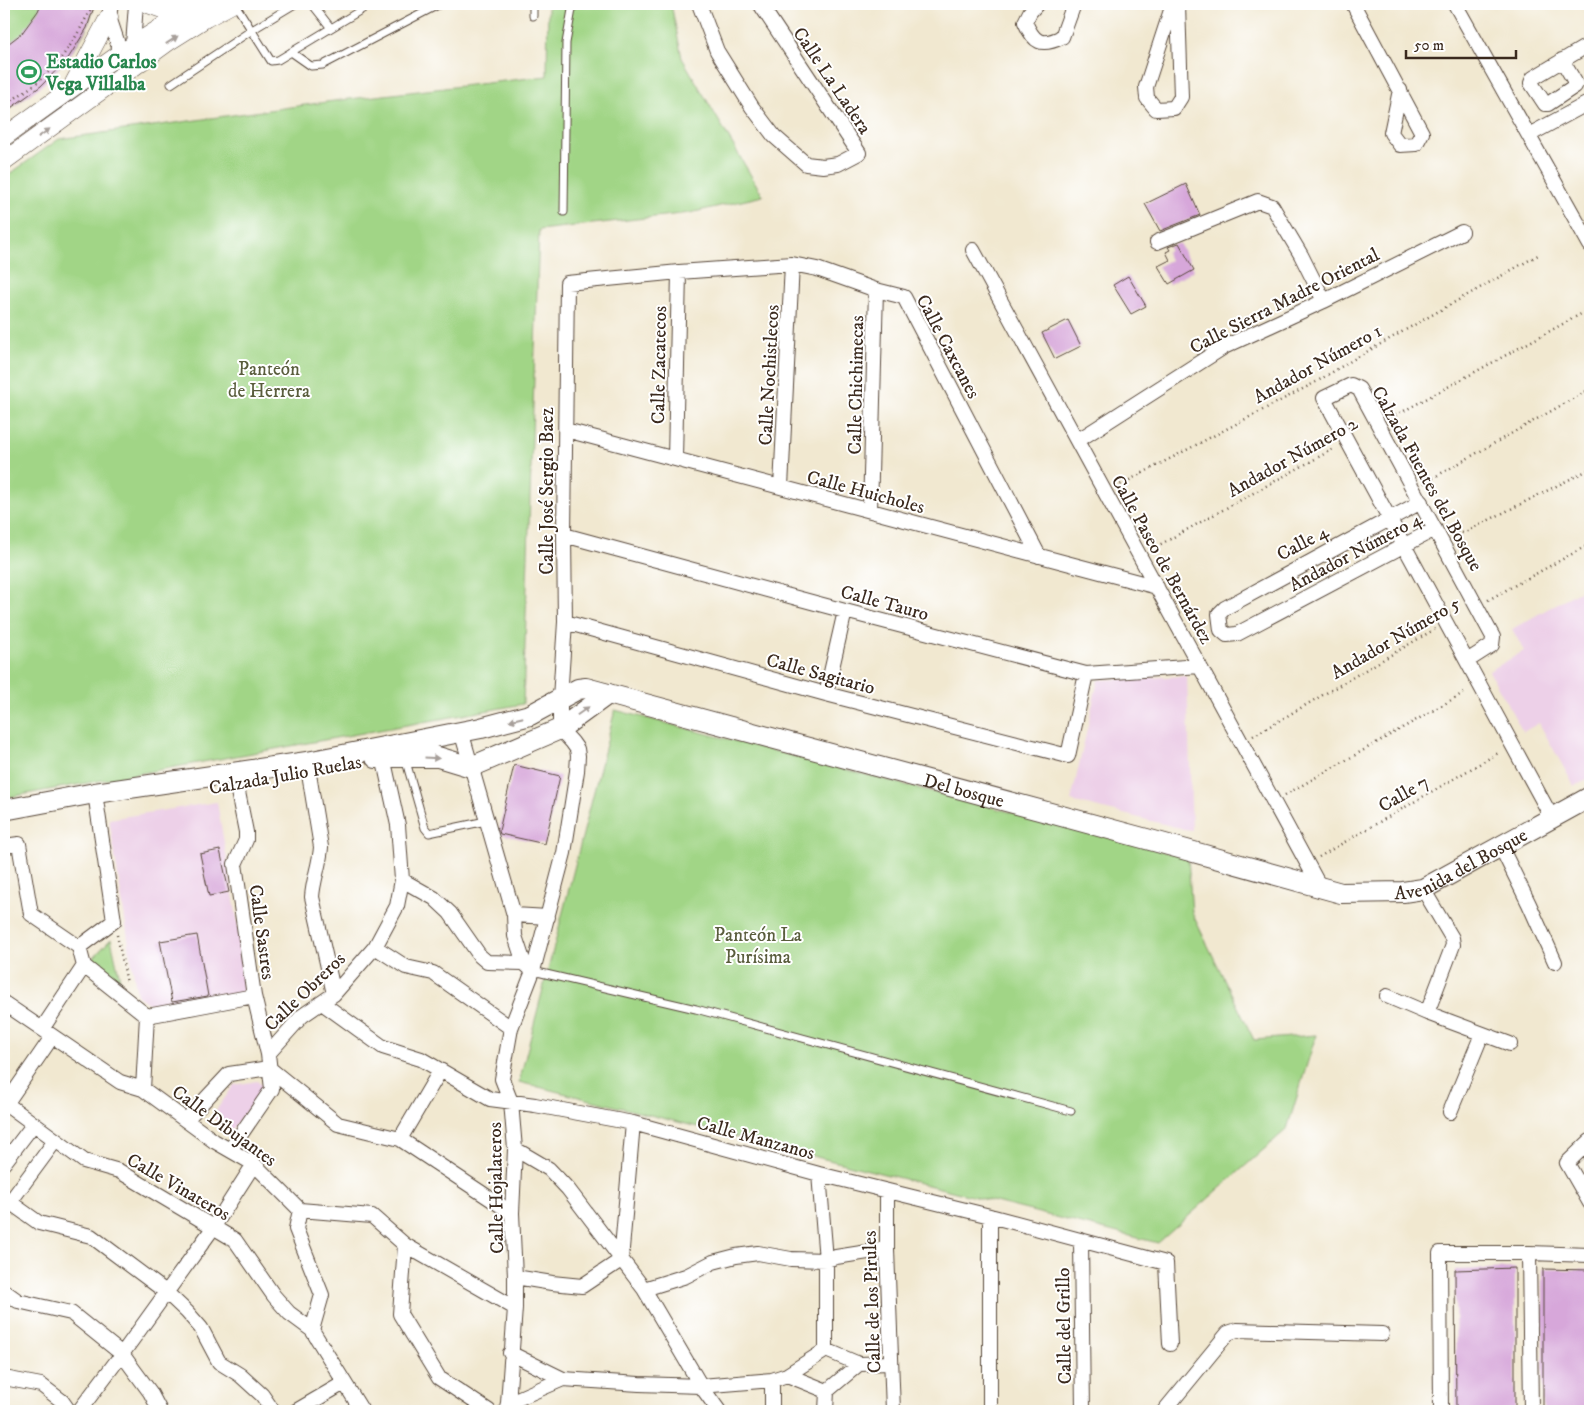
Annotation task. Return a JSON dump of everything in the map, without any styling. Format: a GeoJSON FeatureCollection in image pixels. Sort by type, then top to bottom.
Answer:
{"type":"FeatureCollection","features":[{"type":"Feature","properties":{"kind":"main road","name":"Del bosque"},"geometry":{"type":"LineString","coordinates":[[560,698],[578,689],[586,688],[1320,887]]}},
{"type":"Feature","properties":{"kind":"main road"},"geometry":{"type":"LineString","coordinates":[[471,767],[560,729],[608,694]]}},
{"type":"Feature","properties":{"kind":"main road","name":"Calzada Julio Ruelas"},"geometry":{"type":"LineString","coordinates":[[4,810],[235,777],[403,750],[461,731],[530,715],[560,698]]}},
{"type":"Feature","properties":{"kind":"main road","name":"Calzada Julio Ruelas"},"geometry":{"type":"LineString","coordinates":[[403,750],[471,767]]}},
{"type":"Feature","properties":{"kind":"main road","name":"Calzada Julio Ruelas"},"geometry":{"type":"LineString","coordinates":[[4,819],[95,797]]}},
{"type":"Feature","properties":{"kind":"main road","name":"Avenida del Bosque"},"geometry":{"type":"LineString","coordinates":[[1320,887],[1341,893],[1403,892],[1423,888],[1590,797]]}},
{"type":"Feature","properties":{"kind":"street"},"geometry":{"type":"LineString","coordinates":[[127,49],[136,4]]}},
{"type":"Feature","properties":{"kind":"street"},"geometry":{"type":"LineString","coordinates":[[148,4],[162,10],[192,7]]}},
{"type":"Feature","properties":{"kind":"street"},"geometry":{"type":"LineString","coordinates":[[4,161],[138,64],[206,18],[234,4]]}},
{"type":"Feature","properties":{"kind":"street","name":"Calle La Ladera"},"geometry":{"type":"LineString","coordinates":[[698,4],[717,51],[752,107],[774,136],[806,164],[823,166],[838,164],[859,153],[760,4]]}},
{"type":"Feature","properties":{"kind":"street"},"geometry":{"type":"LineString","coordinates":[[1038,4],[1030,12],[1025,22],[1030,34],[1042,43],[1050,43],[1062,37],[1074,4]]}},
{"type":"Feature","properties":{"kind":"street"},"geometry":{"type":"LineString","coordinates":[[1174,4],[1146,87],[1147,98],[1156,109],[1174,108],[1181,97],[1178,4]]}},
{"type":"Feature","properties":{"kind":"street"},"geometry":{"type":"LineString","coordinates":[[1353,4],[1400,90]]}},
{"type":"Feature","properties":{"kind":"street"},"geometry":{"type":"LineString","coordinates":[[1455,4],[1590,245]]}},
{"type":"Feature","properties":{"kind":"street"},"geometry":{"type":"LineString","coordinates":[[4,137],[72,87],[192,7]]}},
{"type":"Feature","properties":{"kind":"street"},"geometry":{"type":"LineString","coordinates":[[110,10],[127,49],[138,64]]}},
{"type":"Feature","properties":{"kind":"street"},"geometry":{"type":"LineString","coordinates":[[72,87],[110,10]]}},
{"type":"Feature","properties":{"kind":"street"},"geometry":{"type":"LineString","coordinates":[[1562,60],[1575,82],[1574,86],[1548,104],[1545,104],[1530,83],[1532,78],[1562,60],[1590,44]]}},
{"type":"Feature","properties":{"kind":"street"},"geometry":{"type":"LineString","coordinates":[[1528,135],[1590,102]]}},
{"type":"Feature","properties":{"kind":"street"},"geometry":{"type":"LineString","coordinates":[[1157,242],[1258,201],[1272,206],[1301,255],[1324,301]]}},
{"type":"Feature","properties":{"kind":"street","name":"Calle Sierra Madre Oriental"},"geometry":{"type":"LineString","coordinates":[[1077,441],[1224,347],[1324,301],[1462,232]]}},
{"type":"Feature","properties":{"kind":"street","name":"Calle Paseo de Bernárdez"},"geometry":{"type":"LineString","coordinates":[[973,250],[1320,887]]}},
{"type":"Feature","properties":{"kind":"street","name":"Calle Caxcanes"},"geometry":{"type":"LineString","coordinates":[[567,283],[679,272],[792,264],[817,269],[876,290],[904,297],[1038,556]]}},
{"type":"Feature","properties":{"kind":"street","name":"Calle Nochistlecos"},"geometry":{"type":"LineString","coordinates":[[781,487],[792,264]]}},
{"type":"Feature","properties":{"kind":"street","name":"Calle Zacatecos"},"geometry":{"type":"LineString","coordinates":[[675,459],[679,272]]}},
{"type":"Feature","properties":{"kind":"street","name":"Calle José Sergio Baez"},"geometry":{"type":"LineString","coordinates":[[560,698],[565,622],[564,535],[567,283]]}},
{"type":"Feature","properties":{"kind":"street","name":"Calle Chichimecas"},"geometry":{"type":"LineString","coordinates":[[870,511],[876,290]]}},
{"type":"Feature","properties":{"kind":"street","name":"Calzada Fuentes del Bosque"},"geometry":{"type":"LineString","coordinates":[[1467,661],[1492,645],[1493,637],[1359,389],[1351,385],[1324,398],[1552,818]]}},
{"type":"Feature","properties":{"kind":"street","name":"Calle Huicholes"},"geometry":{"type":"LineString","coordinates":[[566,430],[1157,587]]}},
{"type":"Feature","properties":{"kind":"street","name":"Calle 4"},"geometry":{"type":"LineString","coordinates":[[1221,630],[1218,614],[1225,608],[1421,502]]}},
{"type":"Feature","properties":{"kind":"street","name":"Andador Número 4"},"geometry":{"type":"LineString","coordinates":[[1221,630],[1227,635],[1237,634],[1435,529]]}},
{"type":"Feature","properties":{"kind":"street","name":"Calle Tauro"},"geometry":{"type":"LineString","coordinates":[[564,535],[1086,674],[1200,666]]}},
{"type":"Feature","properties":{"kind":"street"},"geometry":{"type":"LineString","coordinates":[[826,694],[845,611]]}},
{"type":"Feature","properties":{"kind":"street","name":"Calle Sagitario"},"geometry":{"type":"LineString","coordinates":[[565,622],[826,694],[1068,756],[1086,674]]}},
{"type":"Feature","properties":{"kind":"street"},"geometry":{"type":"LineString","coordinates":[[560,698],[560,729]]}},
{"type":"Feature","properties":{"kind":"street","name":"Calle Hojalateros"},"geometry":{"type":"LineString","coordinates":[[507,1407],[515,1308],[512,1213],[515,1149],[511,1102],[502,1079],[511,1028],[528,967],[548,917],[564,853],[578,756],[577,749],[560,729]]}},
{"type":"Feature","properties":{"kind":"street"},"geometry":{"type":"LineString","coordinates":[[402,880],[434,898],[450,913],[480,956],[487,962],[528,967],[515,936],[514,915],[461,731]]}},
{"type":"Feature","properties":{"kind":"street","name":"Calle Obreros"},"geometry":{"type":"LineString","coordinates":[[268,1054],[302,1016],[334,994],[375,947],[397,906],[402,880],[398,825],[382,752]]}},
{"type":"Feature","properties":{"kind":"street"},"geometry":{"type":"LineString","coordinates":[[308,766],[322,847],[312,897],[334,994]]}},
{"type":"Feature","properties":{"kind":"street","name":"Calle Sastres"},"geometry":{"type":"LineString","coordinates":[[230,1150],[272,1089],[268,1054],[254,996],[234,864],[246,840],[235,777]]}},
{"type":"Feature","properties":{"kind":"street"},"geometry":{"type":"LineString","coordinates":[[79,948],[114,921],[95,797]]}},
{"type":"Feature","properties":{"kind":"street"},"geometry":{"type":"LineString","coordinates":[[4,846],[19,844],[31,914],[79,948],[84,966],[147,1016],[254,996]]}},
{"type":"Feature","properties":{"kind":"street"},"geometry":{"type":"LineString","coordinates":[[1500,846],[1555,962]]}},
{"type":"Feature","properties":{"kind":"street"},"geometry":{"type":"LineString","coordinates":[[1423,888],[1452,938],[1452,945],[1427,1013]]}},
{"type":"Feature","properties":{"kind":"street"},"geometry":{"type":"LineString","coordinates":[[514,915],[548,917]]}},
{"type":"Feature","properties":{"kind":"street"},"geometry":{"type":"LineString","coordinates":[[375,947],[406,967],[433,973],[511,1028]]}},
{"type":"Feature","properties":{"kind":"street"},"geometry":{"type":"LineString","coordinates":[[5,1103],[84,966]]}},
{"type":"Feature","properties":{"kind":"street"},"geometry":{"type":"LineString","coordinates":[[1388,996],[1427,1013],[1510,1044]]}},
{"type":"Feature","properties":{"kind":"street","name":"Calle Dibujantes"},"geometry":{"type":"LineString","coordinates":[[4,1003],[120,1082],[143,1089],[214,1142],[254,1164],[300,1210]]}},
{"type":"Feature","properties":{"kind":"street","name":"Calle Manzanos"},"geometry":{"type":"LineString","coordinates":[[322,1003],[382,1047],[421,1059],[490,1099],[535,1105],[633,1124],[1166,1263],[1170,1344]]}},
{"type":"Feature","properties":{"kind":"street"},"geometry":{"type":"LineString","coordinates":[[143,1089],[147,1016]]}},
{"type":"Feature","properties":{"kind":"street"},"geometry":{"type":"LineString","coordinates":[[1450,1112],[1482,1034]]}},
{"type":"Feature","properties":{"kind":"street"},"geometry":{"type":"LineString","coordinates":[[186,1120],[228,1074],[269,1068],[338,1124],[400,1138],[512,1213]]}},
{"type":"Feature","properties":{"kind":"street"},"geometry":{"type":"LineString","coordinates":[[400,1138],[440,1071]]}},
{"type":"Feature","properties":{"kind":"street","name":"Calle Vinateros"},"geometry":{"type":"LineString","coordinates":[[5,1103],[84,1161],[119,1171],[235,1240],[289,1313],[312,1330],[362,1411]]}},
{"type":"Feature","properties":{"kind":"street"},"geometry":{"type":"LineString","coordinates":[[4,1163],[33,1124]]}},
{"type":"Feature","properties":{"kind":"street"},"geometry":{"type":"LineString","coordinates":[[621,1260],[633,1124]]}},
{"type":"Feature","properties":{"kind":"street"},"geometry":{"type":"LineString","coordinates":[[1590,1140],[1567,1163],[1590,1203]]}},
{"type":"Feature","properties":{"kind":"street"},"geometry":{"type":"LineString","coordinates":[[55,1141],[7,1200],[39,1223],[91,1236],[166,1292],[201,1328],[219,1362],[240,1375],[262,1395],[273,1411]]}},
{"type":"Feature","properties":{"kind":"street"},"geometry":{"type":"LineString","coordinates":[[515,1149],[549,1169],[568,1190],[644,1289],[701,1386],[719,1411]]}},
{"type":"Feature","properties":{"kind":"street"},"geometry":{"type":"LineString","coordinates":[[79,1411],[213,1228],[254,1164]]}},
{"type":"Feature","properties":{"kind":"street"},"geometry":{"type":"LineString","coordinates":[[819,1174],[826,1260],[826,1350]]}},
{"type":"Feature","properties":{"kind":"street","name":"Calle de los Pirules"},"geometry":{"type":"LineString","coordinates":[[887,1191],[887,1249],[893,1411]]}},
{"type":"Feature","properties":{"kind":"street"},"geometry":{"type":"LineString","coordinates":[[312,1330],[322,1295],[296,1229],[300,1210],[372,1216],[405,1245],[515,1308]]}},
{"type":"Feature","properties":{"kind":"street"},"geometry":{"type":"LineString","coordinates":[[990,1216],[990,1411]]}},
{"type":"Feature","properties":{"kind":"street","name":"Calle del Grillo"},"geometry":{"type":"LineString","coordinates":[[1081,1240],[1083,1411]]}},
{"type":"Feature","properties":{"kind":"street"},"geometry":{"type":"LineString","coordinates":[[405,1245],[400,1314],[439,1378],[489,1411]]}},
{"type":"Feature","properties":{"kind":"street"},"geometry":{"type":"LineString","coordinates":[[644,1289],[686,1276],[713,1262],[736,1256],[758,1253],[791,1259],[826,1260],[836,1256],[887,1249]]}},
{"type":"Feature","properties":{"kind":"street"},"geometry":{"type":"LineString","coordinates":[[1441,1411],[1440,1253],[1590,1255]]}},
{"type":"Feature","properties":{"kind":"street"},"geometry":{"type":"LineString","coordinates":[[1529,1253],[1531,1411]]}},
{"type":"Feature","properties":{"kind":"street"},"geometry":{"type":"LineString","coordinates":[[515,1276],[545,1282],[582,1286],[621,1260]]}},
{"type":"Feature","properties":{"kind":"street"},"geometry":{"type":"LineString","coordinates":[[4,1291],[18,1301],[71,1313],[122,1354],[150,1392],[160,1411]]}},
{"type":"Feature","properties":{"kind":"street"},"geometry":{"type":"LineString","coordinates":[[1164,1411],[1228,1333],[1237,1330],[1382,1334]]}},
{"type":"Feature","properties":{"kind":"street"},"geometry":{"type":"LineString","coordinates":[[826,1350],[859,1364],[892,1363]]}},
{"type":"Feature","properties":{"kind":"street"},"geometry":{"type":"LineString","coordinates":[[510,1353],[563,1379],[701,1386],[772,1380],[787,1375],[826,1350]]}},
{"type":"Feature","properties":{"kind":"street"},"geometry":{"type":"LineString","coordinates":[[826,1411],[827,1391],[859,1364]]}},
{"type":"Feature","properties":{"kind":"street"},"geometry":{"type":"LineString","coordinates":[[787,1375],[827,1391]]}},
{"type":"Feature","properties":{"kind":"street"},"geometry":{"type":"LineString","coordinates":[[4,1378],[41,1385],[62,1401],[70,1411]]}},
{"type":"Feature","properties":{"kind":"street"},"geometry":{"type":"LineString","coordinates":[[507,1407],[563,1379]]}},
{"type":"Feature","properties":{"kind":"street"},"geometry":{"type":"LineString","coordinates":[[772,1380],[772,1411]]}},
{"type":"Feature","properties":{"kind":"street"},"geometry":{"type":"LineString","coordinates":[[296,1411],[344,1383]]}},
{"type":"Feature","properties":{"kind":"lane"},"geometry":{"type":"LineString","coordinates":[[234,4],[271,60],[278,60],[371,4]]}},
{"type":"Feature","properties":{"kind":"lane"},"geometry":{"type":"LineString","coordinates":[[171,84],[294,4]]}},
{"type":"Feature","properties":{"kind":"lane"},"geometry":{"type":"LineString","coordinates":[[312,4],[331,28]]}},
{"type":"Feature","properties":{"kind":"lane"},"geometry":{"type":"LineString","coordinates":[[291,52],[311,66],[323,66],[440,4]]}},
{"type":"Feature","properties":{"kind":"lane"},"geometry":{"type":"LineString","coordinates":[[533,4],[533,16]]}},
{"type":"Feature","properties":{"kind":"lane"},"geometry":{"type":"LineString","coordinates":[[564,212],[566,43],[573,4]]}},
{"type":"Feature","properties":{"kind":"lane"},"geometry":{"type":"LineString","coordinates":[[403,750],[425,828],[429,832],[486,821]]}},
{"type":"Feature","properties":{"kind":"lane"},"geometry":{"type":"LineString","coordinates":[[528,967],[696,1009],[1071,1110]]}},
{"type":"Feature","properties":{"kind":"path"},"geometry":{"type":"LineString","coordinates":[[4,106],[42,78],[62,58],[93,4]]}},
{"type":"Feature","properties":{"kind":"path","name":"Andador Número 1"},"geometry":{"type":"LineString","coordinates":[[1105,493],[1316,382],[1540,254]]}},
{"type":"Feature","properties":{"kind":"path","name":"Andador Número 2"},"geometry":{"type":"LineString","coordinates":[[1378,424],[1581,314],[1590,312]]}},
{"type":"Feature","properties":{"kind":"path"},"geometry":{"type":"LineString","coordinates":[[1414,489],[1590,388]]}},
{"type":"Feature","properties":{"kind":"path","name":"Andador Número 2"},"geometry":{"type":"LineString","coordinates":[[1140,556],[1348,441]]}},
{"type":"Feature","properties":{"kind":"path","name":"Andador Número 4"},"geometry":{"type":"LineString","coordinates":[[1435,529],[1462,533],[1590,469]]}},
{"type":"Feature","properties":{"kind":"path","name":"Andador Número 5"},"geometry":{"type":"LineString","coordinates":[[1477,606],[1590,544]]}},
{"type":"Feature","properties":{"kind":"path","name":"Andador Número 5"},"geometry":{"type":"LineString","coordinates":[[1242,743],[1446,623]]}},
{"type":"Feature","properties":{"kind":"path"},"geometry":{"type":"LineString","coordinates":[[1274,802],[1479,684]]}},
{"type":"Feature","properties":{"kind":"path","name":"Calle 7"},"geometry":{"type":"LineString","coordinates":[[1307,864],[1512,745]]}},
{"type":"Feature","properties":{"kind":"path"},"geometry":{"type":"LineString","coordinates":[[114,921],[132,1004]]}},
{"type":"Feature","properties":{"kind":"shaded area"},"geometry":{"type":"Polygon","coordinates":[[[1590,585],[1590,777],[1574,786],[1539,723],[1523,732],[1489,671],[1524,651],[1512,629],[1590,585]]]}},
{"type":"Feature","properties":{"kind":"shaded area"},"geometry":{"type":"Polygon","coordinates":[[[1187,676],[1192,831],[1071,801],[1098,680],[1187,676]]]}},
{"type":"Feature","properties":{"kind":"shaded area"},"geometry":{"type":"Polygon","coordinates":[[[217,802],[250,994],[156,1009],[137,995],[109,819],[217,802]]]}},
{"type":"Feature","properties":{"kind":"shaded area"},"geometry":{"type":"Polygon","coordinates":[[[257,1081],[265,1087],[230,1132],[212,1116],[234,1085],[257,1081]]]}},
{"type":"Feature","properties":{"kind":"green space","name":"Estadio Carlos Vega Villalba"},"geometry":{"type":"Polygon","coordinates":[[[4,4],[95,4],[86,30],[60,66],[39,86],[4,113],[4,4]]]}},
{"type":"Feature","properties":{"kind":"green space","name":"Panteón de Herrera"},"geometry":{"type":"Polygon","coordinates":[[[548,4],[671,4],[682,58],[763,196],[690,213],[539,230],[523,704],[4,798],[4,178],[59,139],[341,100],[547,76],[548,4]]]}},
{"type":"Feature","properties":{"kind":"green space","name":"Panteón La Purísima"},"geometry":{"type":"Polygon","coordinates":[[[615,710],[1188,858],[1192,913],[1254,1040],[1316,1035],[1287,1129],[1158,1243],[519,1082],[615,710]]]}},
{"type":"Feature","properties":{"kind":"green space"},"geometry":{"type":"Polygon","coordinates":[[[111,939],[121,984],[92,959],[111,939]]]}},
{"type":"Feature","properties":{"kind":"building","name":"Estadio Carlos Vega Villalba"},"geometry":{"type":"Polygon","coordinates":[[[41,4],[95,4],[87,28],[69,57],[41,86],[4,113],[4,47],[22,33],[41,4]]]}},
{"type":"Feature","properties":{"kind":"building"},"geometry":{"type":"Polygon","coordinates":[[[1186,184],[1200,215],[1160,231],[1145,204],[1186,184]]]}},
{"type":"Feature","properties":{"kind":"building"},"geometry":{"type":"Polygon","coordinates":[[[1179,243],[1194,270],[1169,284],[1158,266],[1170,260],[1166,252],[1170,250],[1168,247],[1179,243]]]}},
{"type":"Feature","properties":{"kind":"building"},"geometry":{"type":"Polygon","coordinates":[[[1128,276],[1146,306],[1131,314],[1113,285],[1128,276]]]}},
{"type":"Feature","properties":{"kind":"building"},"geometry":{"type":"Polygon","coordinates":[[[1068,320],[1081,346],[1055,359],[1042,333],[1068,320]]]}},
{"type":"Feature","properties":{"kind":"building"},"geometry":{"type":"Polygon","coordinates":[[[514,765],[560,776],[545,844],[500,834],[499,831],[514,765]]]}},
{"type":"Feature","properties":{"kind":"building"},"geometry":{"type":"Polygon","coordinates":[[[220,850],[229,892],[209,896],[200,854],[220,850]]]}},
{"type":"Feature","properties":{"kind":"building"},"geometry":{"type":"Polygon","coordinates":[[[197,935],[208,996],[172,1002],[160,941],[197,935]]]}},
{"type":"Feature","properties":{"kind":"building"},"geometry":{"type":"Polygon","coordinates":[[[1515,1268],[1515,1411],[1456,1411],[1455,1270],[1515,1268]]]}},
{"type":"Feature","properties":{"kind":"building"},"geometry":{"type":"Polygon","coordinates":[[[1543,1269],[1590,1270],[1590,1411],[1543,1411],[1543,1269]]]}},
{"type":"Feature","properties":{"kind":"place","name":"Estadio Carlos Vega Villalba"},"geometry":{"type":"Point","coordinates":[29,72]}}]}
